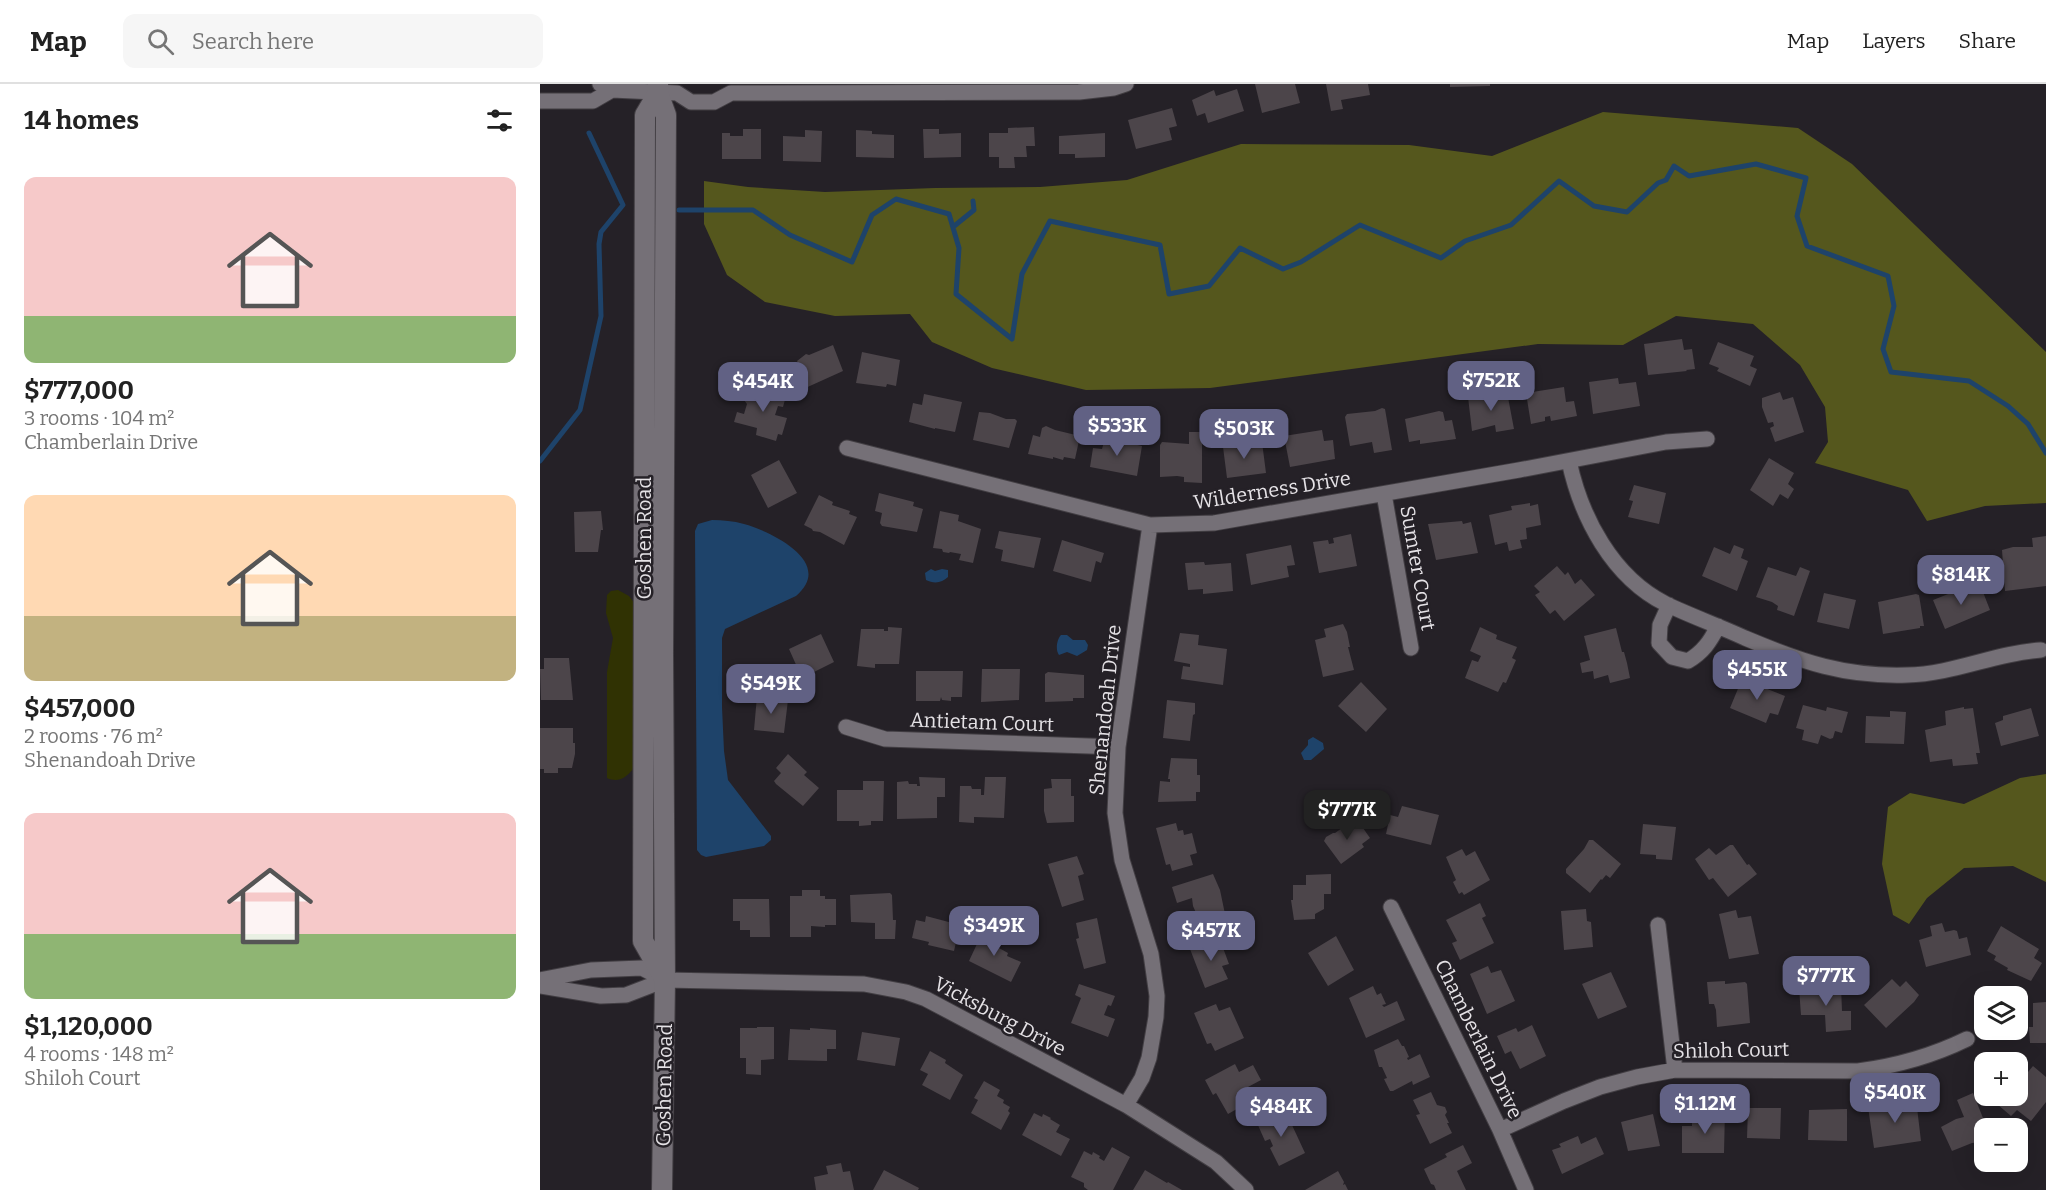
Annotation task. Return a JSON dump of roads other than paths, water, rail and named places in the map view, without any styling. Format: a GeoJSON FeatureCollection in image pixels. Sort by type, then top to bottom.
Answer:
{"type":"FeatureCollection","features":[{"type":"Feature","properties":{"kind":"street"},"geometry":{"type":"LineString","coordinates":[[540,101],[593,101],[606,87],[664,90],[690,84]]}},
{"type":"Feature","properties":{"kind":"street"},"geometry":{"type":"LineString","coordinates":[[716,84],[731,93]]}},
{"type":"Feature","properties":{"kind":"street"},"geometry":{"type":"LineString","coordinates":[[664,90],[692,102],[714,102],[731,93],[1079,92],[1114,88],[1126,84]]}},
{"type":"Feature","properties":{"kind":"street","name":"Goshen Road"},"geometry":{"type":"LineString","coordinates":[[662,1190],[665,980],[643,941],[645,115],[664,90]]}},
{"type":"Feature","properties":{"kind":"street","name":"Wilderness Drive"},"geometry":{"type":"LineString","coordinates":[[847,448],[1150,525],[1214,523],[1666,442],[1707,439]]}},
{"type":"Feature","properties":{"kind":"street"},"geometry":{"type":"LineString","coordinates":[[1569,461],[1583,509],[1594,532],[1608,553],[1644,589],[1669,605],[1805,662],[1852,673],[1881,676],[1910,675],[1938,672],[2017,652],[2041,650]]}},
{"type":"Feature","properties":{"kind":"street","name":"Sumter Court"},"geometry":{"type":"LineString","coordinates":[[1384,494],[1411,648]]}},
{"type":"Feature","properties":{"kind":"street","name":"Shenandoah Drive"},"geometry":{"type":"LineString","coordinates":[[1126,1105],[1142,1077],[1149,1058],[1157,996],[1151,954],[1122,860],[1115,813],[1118,747],[1150,525]]}},
{"type":"Feature","properties":{"kind":"street"},"geometry":{"type":"LineString","coordinates":[[1669,605],[1660,625],[1659,643],[1672,657],[1688,661],[1700,653],[1718,626]]}},
{"type":"Feature","properties":{"kind":"street","name":"Antietam Court"},"geometry":{"type":"LineString","coordinates":[[846,727],[885,740],[1118,747]]}},
{"type":"Feature","properties":{"kind":"street","name":"Chamberlain Drive"},"geometry":{"type":"LineString","coordinates":[[1391,907],[1500,1130],[1526,1190]]}},
{"type":"Feature","properties":{"kind":"street"},"geometry":{"type":"LineString","coordinates":[[1658,925],[1675,1070]]}},
{"type":"Feature","properties":{"kind":"street"},"geometry":{"type":"LineString","coordinates":[[540,980],[591,970],[642,968],[665,980]]}},
{"type":"Feature","properties":{"kind":"street"},"geometry":{"type":"LineString","coordinates":[[540,986],[601,996],[626,995],[665,980]]}},
{"type":"Feature","properties":{"kind":"street","name":"Vicksburg Drive"},"geometry":{"type":"LineString","coordinates":[[665,980],[864,984],[906,992],[944,1008],[1126,1105],[1216,1162],[1246,1190]]}},
{"type":"Feature","properties":{"kind":"street","name":"Shiloh Court"},"geometry":{"type":"LineString","coordinates":[[1500,1130],[1600,1087],[1637,1077],[1675,1070],[1858,1071],[1914,1061],[1968,1039]]}},
{"type":"Feature","properties":{"kind":"water"},"geometry":{"type":"Polygon","coordinates":[[[712,520],[740,523],[770,534],[796,551],[804,561],[808,572],[806,584],[796,596],[725,629],[722,638],[722,707],[728,780],[771,836],[771,840],[764,846],[706,857],[697,850],[695,531],[698,524],[712,520]]]}},
{"type":"Feature","properties":{"kind":"water"},"geometry":{"type":"Polygon","coordinates":[[[931,569],[948,570],[948,577],[938,582],[926,580],[925,573],[931,569]]]}},
{"type":"Feature","properties":{"kind":"water"},"geometry":{"type":"Polygon","coordinates":[[[1061,635],[1067,635],[1073,640],[1085,640],[1088,645],[1087,650],[1077,656],[1067,652],[1059,655],[1057,645],[1061,635]]]}},
{"type":"Feature","properties":{"kind":"water"},"geometry":{"type":"Polygon","coordinates":[[[1313,737],[1323,743],[1324,749],[1311,760],[1304,760],[1301,753],[1308,745],[1308,740],[1313,737]]]}},
{"type":"Feature","properties":{"kind":"waterway"},"geometry":{"type":"LineString","coordinates":[[540,461],[580,410],[601,316],[599,244],[601,232],[623,205],[589,133]]}},
{"type":"Feature","properties":{"kind":"waterway"},"geometry":{"type":"LineString","coordinates":[[679,210],[753,210],[790,235],[852,262],[872,215],[896,199],[949,214],[959,248],[956,294],[1012,339],[1022,274],[1050,221],[1160,245],[1169,294],[1209,286],[1240,248],[1283,269],[1301,262],[1360,225],[1441,258],[1465,241],[1511,225],[1559,181],[1594,206],[1627,212],[1658,183],[1666,180],[1674,166],[1689,176],[1756,164],[1806,178],[1797,216],[1807,246],[1888,276],[1894,306],[1883,349],[1891,372],[1969,381],[2008,406],[2028,424],[2046,453]]}},
{"type":"Feature","properties":{"kind":"waterway"},"geometry":{"type":"LineString","coordinates":[[953,227],[974,210],[973,201]]}}]}
